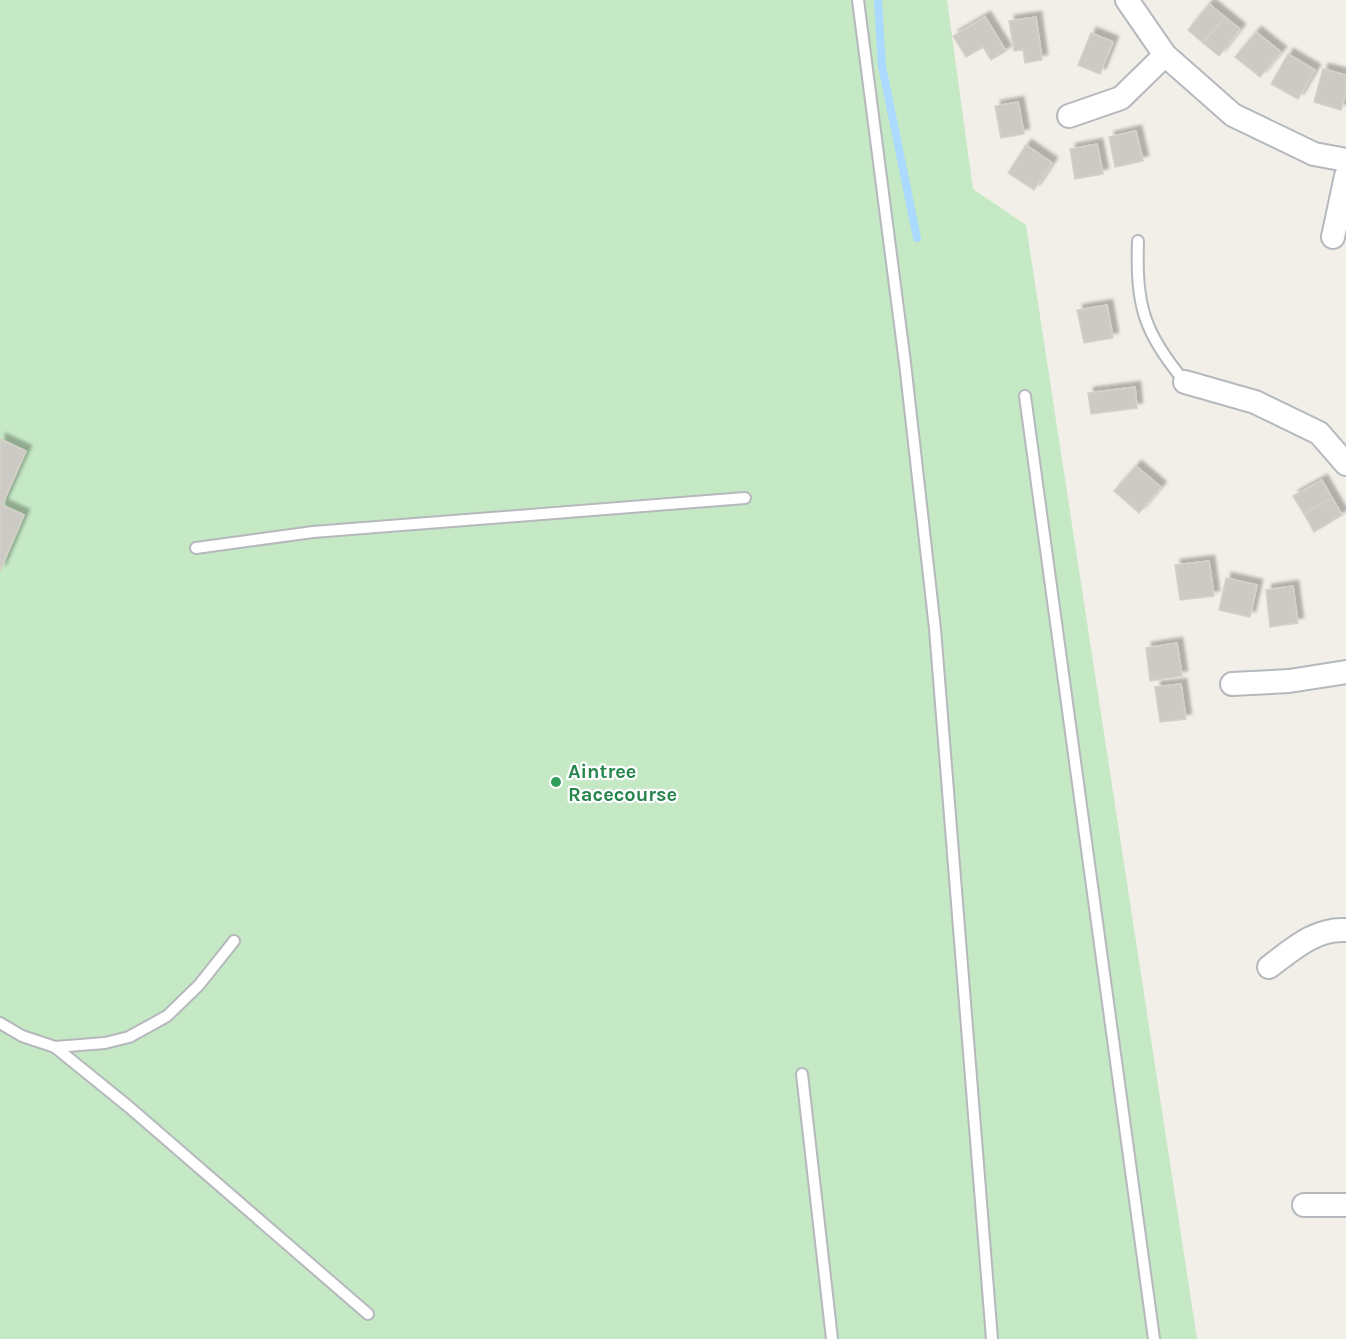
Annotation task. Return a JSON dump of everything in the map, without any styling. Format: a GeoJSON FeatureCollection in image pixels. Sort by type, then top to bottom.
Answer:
{"type":"FeatureCollection","features":[{"type":"Feature","properties":{"kind":"street"},"geometry":{"type":"LineString","coordinates":[[1127,0],[1165,55],[1233,115],[1314,154],[1346,160]]}},
{"type":"Feature","properties":{"kind":"street"},"geometry":{"type":"LineString","coordinates":[[1069,116],[1121,98],[1165,55]]}},
{"type":"Feature","properties":{"kind":"street"},"geometry":{"type":"LineString","coordinates":[[1333,237],[1346,176]]}},
{"type":"Feature","properties":{"kind":"street"},"geometry":{"type":"LineString","coordinates":[[1185,382],[1256,402],[1308,428],[1319,434],[1346,464]]}},
{"type":"Feature","properties":{"kind":"street"},"geometry":{"type":"LineString","coordinates":[[1232,684],[1290,681],[1346,672]]}},
{"type":"Feature","properties":{"kind":"street"},"geometry":{"type":"LineString","coordinates":[[1269,967],[1314,935],[1346,930]]}},
{"type":"Feature","properties":{"kind":"street"},"geometry":{"type":"LineString","coordinates":[[1304,1205],[1346,1205]]}},
{"type":"Feature","properties":{"kind":"lane"},"geometry":{"type":"LineString","coordinates":[[858,0],[905,363],[935,629],[992,1339]]}},
{"type":"Feature","properties":{"kind":"lane"},"geometry":{"type":"LineString","coordinates":[[1138,241],[1137,279],[1141,309],[1162,352],[1185,382]]}},
{"type":"Feature","properties":{"kind":"lane"},"geometry":{"type":"LineString","coordinates":[[1025,396],[1154,1339]]}},
{"type":"Feature","properties":{"kind":"lane"},"geometry":{"type":"LineString","coordinates":[[196,548],[313,532],[745,498]]}},
{"type":"Feature","properties":{"kind":"lane"},"geometry":{"type":"LineString","coordinates":[[55,1047],[105,1043],[149,1028],[184,1000],[234,941]]}},
{"type":"Feature","properties":{"kind":"lane"},"geometry":{"type":"LineString","coordinates":[[0,1023],[22,1035],[55,1047],[129,1107],[368,1314]]}},
{"type":"Feature","properties":{"kind":"lane"},"geometry":{"type":"LineString","coordinates":[[802,1074],[832,1339]]}},
{"type":"Feature","properties":{"kind":"green space","name":"Aintree Racecourse"},"geometry":{"type":"Polygon","coordinates":[[[0,0],[947,0],[973,189],[1026,225],[1197,1339],[0,1339],[0,0]]]}},
{"type":"Feature","properties":{"kind":"building"},"geometry":{"type":"Polygon","coordinates":[[[1209,4],[1225,17],[1203,43],[1188,30],[1209,4]]]}},
{"type":"Feature","properties":{"kind":"building"},"geometry":{"type":"Polygon","coordinates":[[[985,17],[1006,51],[991,60],[983,47],[966,57],[953,36],[985,17]]]}},
{"type":"Feature","properties":{"kind":"building"},"geometry":{"type":"Polygon","coordinates":[[[1036,17],[1042,60],[1025,63],[1023,50],[1014,51],[1009,21],[1036,17]]]}},
{"type":"Feature","properties":{"kind":"building"},"geometry":{"type":"Polygon","coordinates":[[[1225,17],[1240,29],[1219,56],[1203,43],[1225,17]]]}},
{"type":"Feature","properties":{"kind":"building"},"geometry":{"type":"Polygon","coordinates":[[[1256,32],[1281,52],[1260,77],[1235,57],[1256,32]]]}},
{"type":"Feature","properties":{"kind":"building"},"geometry":{"type":"Polygon","coordinates":[[[1091,33],[1113,42],[1100,74],[1078,65],[1091,33]]]}},
{"type":"Feature","properties":{"kind":"building"},"geometry":{"type":"Polygon","coordinates":[[[1288,54],[1315,70],[1298,99],[1271,84],[1288,54]]]}},
{"type":"Feature","properties":{"kind":"building"},"geometry":{"type":"Polygon","coordinates":[[[1323,69],[1346,75],[1346,93],[1341,110],[1314,102],[1323,69]]]}},
{"type":"Feature","properties":{"kind":"building"},"geometry":{"type":"Polygon","coordinates":[[[1018,102],[1024,134],[1001,138],[995,106],[1018,102]]]}},
{"type":"Feature","properties":{"kind":"building"},"geometry":{"type":"Polygon","coordinates":[[[1136,131],[1143,161],[1115,167],[1109,137],[1136,131]]]}},
{"type":"Feature","properties":{"kind":"building"},"geometry":{"type":"Polygon","coordinates":[[[1097,144],[1103,174],[1075,179],[1070,149],[1097,144]]]}},
{"type":"Feature","properties":{"kind":"building"},"geometry":{"type":"Polygon","coordinates":[[[1026,145],[1052,163],[1034,190],[1008,173],[1026,145]]]}},
{"type":"Feature","properties":{"kind":"building"},"geometry":{"type":"Polygon","coordinates":[[[1107,305],[1113,338],[1084,343],[1077,310],[1107,305]]]}},
{"type":"Feature","properties":{"kind":"building"},"geometry":{"type":"Polygon","coordinates":[[[1135,387],[1137,408],[1091,414],[1088,393],[1135,387]]]}},
{"type":"Feature","properties":{"kind":"building"},"geometry":{"type":"Polygon","coordinates":[[[0,439],[26,451],[2,505],[24,515],[0,571],[0,439]]]}},
{"type":"Feature","properties":{"kind":"building"},"geometry":{"type":"Polygon","coordinates":[[[1136,466],[1161,487],[1139,513],[1114,491],[1136,466]]]}},
{"type":"Feature","properties":{"kind":"building"},"geometry":{"type":"Polygon","coordinates":[[[1322,480],[1332,498],[1304,514],[1293,496],[1322,480]]]}},
{"type":"Feature","properties":{"kind":"building"},"geometry":{"type":"Polygon","coordinates":[[[1332,498],[1342,515],[1314,532],[1304,514],[1332,498]]]}},
{"type":"Feature","properties":{"kind":"building"},"geometry":{"type":"Polygon","coordinates":[[[1209,561],[1214,596],[1180,600],[1175,565],[1209,561]]]}},
{"type":"Feature","properties":{"kind":"building"},"geometry":{"type":"Polygon","coordinates":[[[1226,578],[1257,585],[1250,617],[1219,610],[1226,578]]]}},
{"type":"Feature","properties":{"kind":"building"},"geometry":{"type":"Polygon","coordinates":[[[1293,586],[1298,623],[1270,627],[1266,590],[1293,586]]]}},
{"type":"Feature","properties":{"kind":"building"},"geometry":{"type":"Polygon","coordinates":[[[1177,643],[1182,676],[1150,681],[1146,648],[1177,643]]]}},
{"type":"Feature","properties":{"kind":"building"},"geometry":{"type":"Polygon","coordinates":[[[1181,684],[1186,719],[1160,722],[1155,687],[1181,684]]]}},
{"type":"Feature","properties":{"kind":"waterway"},"geometry":{"type":"LineString","coordinates":[[878,0],[882,66],[917,238]]}},
{"type":"Feature","properties":{"kind":"place","name":"Aintree Racecourse"},"geometry":{"type":"Point","coordinates":[556,782]}}]}
